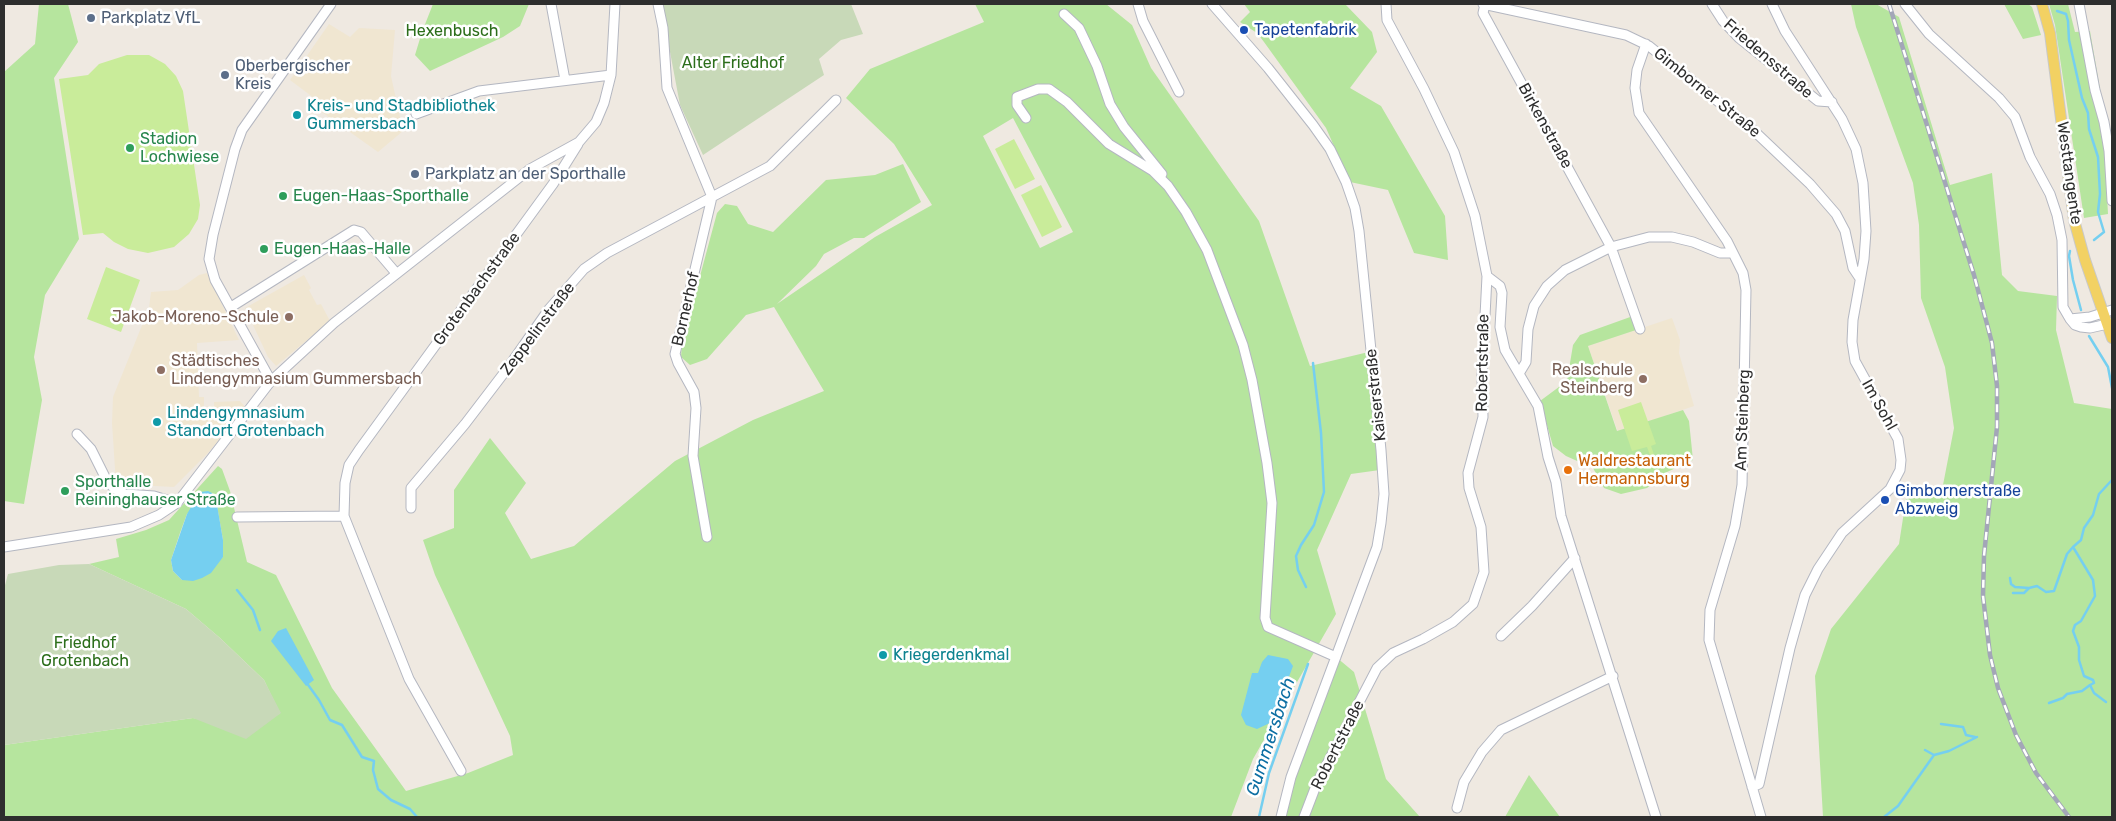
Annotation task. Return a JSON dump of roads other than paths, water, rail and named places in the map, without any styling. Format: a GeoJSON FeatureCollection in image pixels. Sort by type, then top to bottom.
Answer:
{"type":"FeatureCollection","features":[{"type":"Feature","properties":{"kind":"main road","name":"Westtangente"},"geometry":{"type":"LineString","coordinates":[[2042,4],[2050,33],[2074,220],[2084,260],[2108,312],[2112,338]]}},
{"type":"Feature","properties":{"kind":"street"},"geometry":{"type":"LineString","coordinates":[[271,381],[216,280],[209,259],[213,235],[235,149],[242,130],[331,4]]}},
{"type":"Feature","properties":{"kind":"street"},"geometry":{"type":"LineString","coordinates":[[550,4],[565,80]]}},
{"type":"Feature","properties":{"kind":"street"},"geometry":{"type":"LineString","coordinates":[[4,547],[131,527],[159,515],[177,503],[271,381],[334,323],[530,168],[579,142],[596,122],[604,104],[611,75],[615,4]]}},
{"type":"Feature","properties":{"kind":"street"},"geometry":{"type":"LineString","coordinates":[[658,4],[663,28],[667,88],[712,197],[770,166],[836,100]]}},
{"type":"Feature","properties":{"kind":"street"},"geometry":{"type":"LineString","coordinates":[[1138,4],[1143,21],[1179,92]]}},
{"type":"Feature","properties":{"kind":"street","name":"Kaiserstraße"},"geometry":{"type":"LineString","coordinates":[[1212,4],[1268,68],[1330,148],[1355,208],[1368,318],[1384,494],[1382,523],[1377,547],[1291,777],[1281,817]]}},
{"type":"Feature","properties":{"kind":"street","name":"Robertstraße"},"geometry":{"type":"LineString","coordinates":[[1304,817],[1318,783],[1378,668],[1393,653],[1453,622],[1473,604],[1484,572],[1482,527],[1469,488],[1468,472],[1483,417],[1482,376],[1487,276],[1475,216],[1454,152],[1388,20],[1386,4]]}},
{"type":"Feature","properties":{"kind":"street","name":"Gimborner Straße"},"geometry":{"type":"LineString","coordinates":[[1484,4],[1626,35],[1646,44],[1773,146],[1810,184],[1836,214],[1845,231],[1853,268],[1859,277]]}},
{"type":"Feature","properties":{"kind":"street","name":"Birkenstraße"},"geometry":{"type":"LineString","coordinates":[[1484,4],[1483,13],[1611,247],[1640,329]]}},
{"type":"Feature","properties":{"kind":"street","name":"Friedensstraße"},"geometry":{"type":"LineString","coordinates":[[1712,4],[1722,21],[1739,38],[1818,101],[1832,102]]}},
{"type":"Feature","properties":{"kind":"street","name":"Im Sohl"},"geometry":{"type":"LineString","coordinates":[[1752,787],[1759,784],[1790,648],[1805,595],[1818,569],[1842,533],[1890,490],[1900,470],[1901,454],[1898,439],[1855,361],[1852,342],[1853,320],[1859,277],[1864,259],[1866,230],[1863,183],[1856,149],[1832,102],[1785,31],[1772,4]]}},
{"type":"Feature","properties":{"kind":"street"},"geometry":{"type":"LineString","coordinates":[[1905,4],[1929,34],[1999,98],[2015,117],[2030,157],[2050,194],[2061,229],[2063,307],[2075,325],[2090,328],[2110,324]]}},
{"type":"Feature","properties":{"kind":"street"},"geometry":{"type":"LineString","coordinates":[[2079,4],[2095,90],[2104,122],[2109,151],[2112,201]]}},
{"type":"Feature","properties":{"kind":"street"},"geometry":{"type":"LineString","coordinates":[[1064,14],[1079,28],[1097,66],[1110,104],[1124,127],[1162,174],[1207,250],[1243,345],[1252,380],[1267,463],[1272,504],[1266,618],[1268,627],[1336,657]]}},
{"type":"Feature","properties":{"kind":"street","name":"Am Steinberg"},"geometry":{"type":"LineString","coordinates":[[1646,44],[1637,70],[1635,88],[1639,113],[1727,241],[1743,273],[1746,290],[1742,485],[1735,526],[1710,610],[1710,640],[1761,817]]}},
{"type":"Feature","properties":{"kind":"street"},"geometry":{"type":"LineString","coordinates":[[416,114],[479,91],[611,75]]}},
{"type":"Feature","properties":{"kind":"street"},"geometry":{"type":"LineString","coordinates":[[1026,118],[1017,105],[1017,97],[1038,89],[1048,88],[1067,102],[1109,144],[1153,171],[1168,186]]}},
{"type":"Feature","properties":{"kind":"street","name":"Grotenbachstraße"},"geometry":{"type":"LineString","coordinates":[[462,771],[409,679],[344,516],[345,483],[349,466],[358,450],[553,184],[579,142]]}},
{"type":"Feature","properties":{"kind":"street","name":"Zeppelinstraße"},"geometry":{"type":"LineString","coordinates":[[411,508],[411,488],[465,424],[508,369],[549,309],[584,269],[606,252],[712,197]]}},
{"type":"Feature","properties":{"kind":"street","name":"Bornerhof"},"geometry":{"type":"LineString","coordinates":[[707,537],[693,456],[696,408],[694,392],[678,363],[676,354],[712,197]]}},
{"type":"Feature","properties":{"kind":"street"},"geometry":{"type":"LineString","coordinates":[[231,307],[354,230],[361,232],[396,273]]}},
{"type":"Feature","properties":{"kind":"street"},"geometry":{"type":"LineString","coordinates":[[1520,372],[1526,362],[1528,329],[1534,306],[1547,286],[1566,270],[1611,247],[1650,237],[1672,237],[1693,242],[1720,253],[1733,253]]}},
{"type":"Feature","properties":{"kind":"street"},"geometry":{"type":"LineString","coordinates":[[1487,276],[1500,286],[1502,293],[1501,337],[1505,350],[1520,372],[1538,406],[1562,516],[1656,817]]}},
{"type":"Feature","properties":{"kind":"street"},"geometry":{"type":"LineString","coordinates":[[2070,319],[2082,319],[2108,312]]}},
{"type":"Feature","properties":{"kind":"street"},"geometry":{"type":"LineString","coordinates":[[77,434],[92,449],[107,481],[115,489],[125,494],[154,496],[177,503]]}},
{"type":"Feature","properties":{"kind":"street"},"geometry":{"type":"LineString","coordinates":[[237,517],[344,516]]}},
{"type":"Feature","properties":{"kind":"street"},"geometry":{"type":"LineString","coordinates":[[1501,636],[1532,606],[1575,558]]}},
{"type":"Feature","properties":{"kind":"street"},"geometry":{"type":"LineString","coordinates":[[1457,808],[1464,782],[1482,752],[1501,730],[1613,676]]}},
{"type":"Feature","properties":{"kind":"water"},"geometry":{"type":"Polygon","coordinates":[[[208,491],[216,499],[223,540],[223,557],[211,573],[193,581],[182,580],[173,571],[171,560],[187,514],[200,492],[208,491]]]}},
{"type":"Feature","properties":{"kind":"water"},"geometry":{"type":"Polygon","coordinates":[[[286,628],[314,680],[306,686],[271,641],[278,631],[286,628]]]}},
{"type":"Feature","properties":{"kind":"water"},"geometry":{"type":"Polygon","coordinates":[[[1268,655],[1288,659],[1293,666],[1272,722],[1257,729],[1246,725],[1241,715],[1252,673],[1258,673],[1262,662],[1268,655]]]}},
{"type":"Feature","properties":{"kind":"waterway"},"geometry":{"type":"LineString","coordinates":[[2057,11],[2066,14],[2068,21],[2069,40],[2082,98],[2088,113],[2089,129],[2098,157],[2100,194],[2098,212],[2104,232],[2094,240]]}},
{"type":"Feature","properties":{"kind":"waterway"},"geometry":{"type":"LineString","coordinates":[[2070,251],[2069,256],[2073,280],[2081,310]]}},
{"type":"Feature","properties":{"kind":"waterway"},"geometry":{"type":"LineString","coordinates":[[2089,336],[2108,367],[2112,388]]}},
{"type":"Feature","properties":{"kind":"waterway","name":"Gummersbach"},"geometry":{"type":"LineString","coordinates":[[1306,587],[1298,570],[1296,556],[1314,525],[1324,492],[1321,433],[1313,363]]}},
{"type":"Feature","properties":{"kind":"waterway"},"geometry":{"type":"LineString","coordinates":[[2106,702],[2094,693],[2090,685],[2094,683],[2093,680],[2084,676],[2079,660],[2079,647],[2073,631],[2095,596],[2093,580],[2073,547],[2081,540],[2084,528],[2093,515],[2099,494],[2112,480]]}},
{"type":"Feature","properties":{"kind":"waterway"},"geometry":{"type":"LineString","coordinates":[[2013,593],[2024,593],[2029,588],[2037,586],[2046,592],[2054,591],[2067,554],[2073,547]]}},
{"type":"Feature","properties":{"kind":"waterway"},"geometry":{"type":"LineString","coordinates":[[2010,578],[2011,584],[2015,587],[2029,588]]}},
{"type":"Feature","properties":{"kind":"waterway"},"geometry":{"type":"LineString","coordinates":[[237,590],[253,610],[260,630]]}},
{"type":"Feature","properties":{"kind":"waterway","name":"Gummersbach"},"geometry":{"type":"LineString","coordinates":[[1259,817],[1269,773],[1308,664]]}},
{"type":"Feature","properties":{"kind":"waterway"},"geometry":{"type":"LineString","coordinates":[[306,682],[330,720],[342,725],[362,757],[374,761],[373,770],[378,789],[391,800],[410,809],[417,817]]}},
{"type":"Feature","properties":{"kind":"waterway"},"geometry":{"type":"LineString","coordinates":[[2049,703],[2063,698],[2067,694],[2082,691],[2090,685]]}},
{"type":"Feature","properties":{"kind":"waterway"},"geometry":{"type":"LineString","coordinates":[[1941,724],[1963,727],[1966,735],[1975,737]]}},
{"type":"Feature","properties":{"kind":"waterway"},"geometry":{"type":"LineString","coordinates":[[1884,817],[1898,806],[1934,755],[1949,751],[1977,737]]}},
{"type":"Feature","properties":{"kind":"waterway"},"geometry":{"type":"LineString","coordinates":[[1925,750],[1934,755]]}},
{"type":"Feature","properties":{"kind":"railway"},"geometry":{"type":"LineString","coordinates":[[1889,4],[1974,275],[1992,343],[1997,386],[1997,427],[1984,556],[1983,596],[1990,655],[1998,688],[2016,735],[2036,773],[2069,817]]}},
{"type":"Feature","properties":{"kind":"place","name":"Parkplatz VfL"},"geometry":{"type":"Point","coordinates":[91,18]}},
{"type":"Feature","properties":{"kind":"place","name":"Tapetenfabrik"},"geometry":{"type":"Point","coordinates":[1244,30]}},
{"type":"Feature","properties":{"kind":"place","name":"Oberbergischer Kreis"},"geometry":{"type":"Point","coordinates":[225,75]}},
{"type":"Feature","properties":{"kind":"place","name":"Kreis- und Stadbibliothek Gummersbach"},"geometry":{"type":"Point","coordinates":[297,115]}},
{"type":"Feature","properties":{"kind":"place","name":"Stadion Lochwiese"},"geometry":{"type":"Point","coordinates":[130,148]}},
{"type":"Feature","properties":{"kind":"place","name":"Parkplatz an der Sporthalle"},"geometry":{"type":"Point","coordinates":[415,174]}},
{"type":"Feature","properties":{"kind":"place","name":"Eugen-Haas-Sporthalle"},"geometry":{"type":"Point","coordinates":[283,196]}},
{"type":"Feature","properties":{"kind":"place","name":"Eugen-Haas-Halle"},"geometry":{"type":"Point","coordinates":[264,249]}},
{"type":"Feature","properties":{"kind":"place","name":"Jakob-Moreno-Schule"},"geometry":{"type":"Point","coordinates":[289,317]}},
{"type":"Feature","properties":{"kind":"place","name":"Städtisches Lindengymnasium Gummersbach"},"geometry":{"type":"Point","coordinates":[161,370]}},
{"type":"Feature","properties":{"kind":"place","name":"Realschule Steinberg"},"geometry":{"type":"Point","coordinates":[1643,379]}},
{"type":"Feature","properties":{"kind":"place","name":"Lindengymnasium Standort Grotenbach"},"geometry":{"type":"Point","coordinates":[157,422]}},
{"type":"Feature","properties":{"kind":"place","name":"Waldrestaurant Hermannsburg"},"geometry":{"type":"Point","coordinates":[1568,470]}},
{"type":"Feature","properties":{"kind":"place","name":"Sporthalle Reininghauser Straße"},"geometry":{"type":"Point","coordinates":[65,491]}},
{"type":"Feature","properties":{"kind":"place","name":"Gimbornerstraße Abzweig"},"geometry":{"type":"Point","coordinates":[1885,500]}},
{"type":"Feature","properties":{"kind":"place","name":"Kriegerdenkmal"},"geometry":{"type":"Point","coordinates":[883,655]}},
{"type":"Feature","properties":{"kind":"park label","name":"Hexenbusch"},"geometry":{"type":"Point","coordinates":[452,31]}},
{"type":"Feature","properties":{"kind":"park label","name":"Alter Friedhof"},"geometry":{"type":"Point","coordinates":[733,63]}},
{"type":"Feature","properties":{"kind":"park label","name":"Friedhof Grotenbach"},"geometry":{"type":"Point","coordinates":[85,652]}}]}
